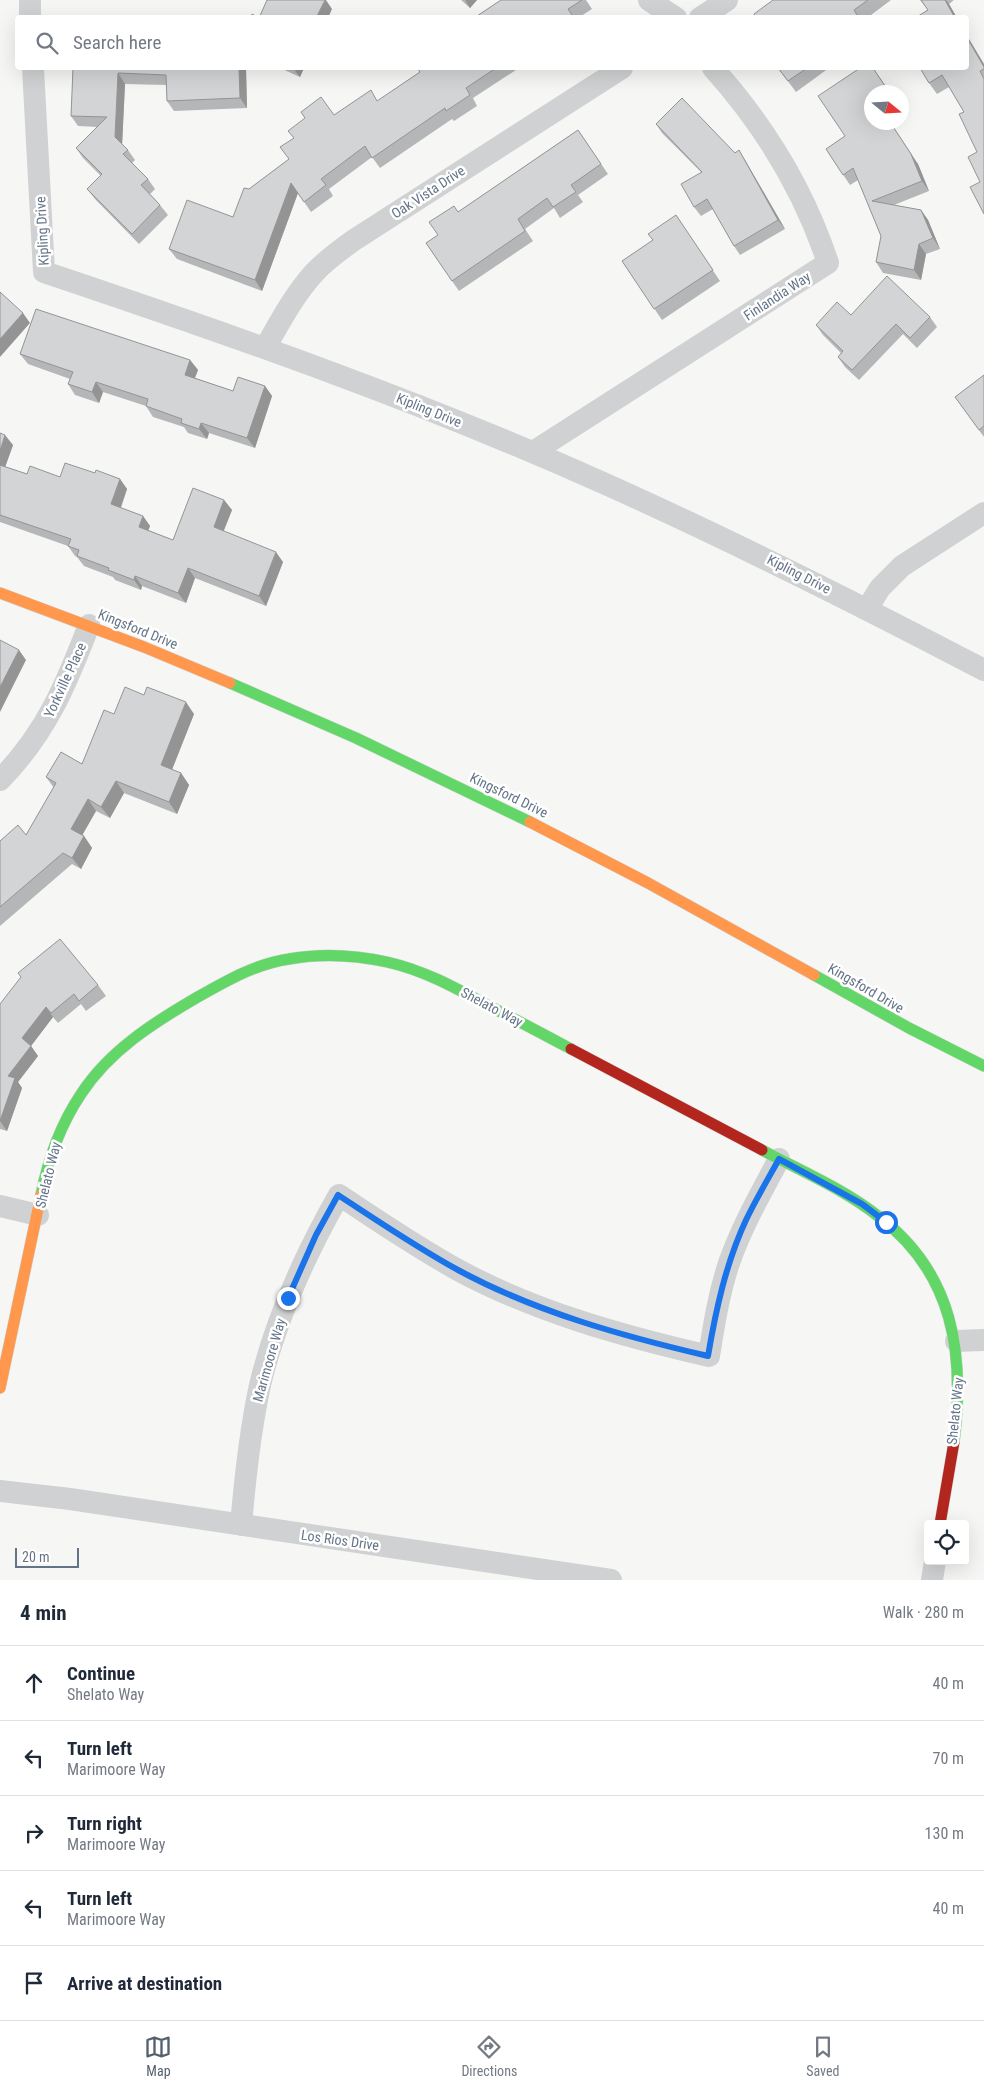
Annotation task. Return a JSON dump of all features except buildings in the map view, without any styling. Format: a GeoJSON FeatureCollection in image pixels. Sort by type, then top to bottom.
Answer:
{"type":"FeatureCollection","features":[{"type":"Feature","properties":{"kind":"street"},"geometry":{"type":"LineString","coordinates":[[30,0],[30,15]]}},
{"type":"Feature","properties":{"kind":"street"},"geometry":{"type":"LineString","coordinates":[[649,0],[672,15]]}},
{"type":"Feature","properties":{"kind":"street"},"geometry":{"type":"LineString","coordinates":[[704,15],[727,0]]}},
{"type":"Feature","properties":{"kind":"street","name":"Kipling Drive"},"geometry":{"type":"LineString","coordinates":[[33,70],[44,272],[265,348],[437,413],[601,481],[753,552],[984,670]]}},
{"type":"Feature","properties":{"kind":"street","name":"Oak Vista Drive"},"geometry":{"type":"LineString","coordinates":[[265,348],[293,301],[314,273],[326,261],[354,240],[619,70]]}},
{"type":"Feature","properties":{"kind":"street","name":"Finlandia Way"},"geometry":{"type":"LineString","coordinates":[[532,452],[828,263],[809,212],[785,164],[733,90],[715,70]]}},
{"type":"Feature","properties":{"kind":"street"},"geometry":{"type":"LineString","coordinates":[[867,609],[880,588],[902,566],[984,513]]}},
{"type":"Feature","properties":{"kind":"street","name":"Kingsford Drive"},"geometry":{"type":"LineString","coordinates":[[0,593],[89,625],[316,720],[564,839],[731,928],[900,1024],[984,1066]]}},
{"type":"Feature","properties":{"kind":"street","name":"Yorkville Place"},"geometry":{"type":"LineString","coordinates":[[0,780],[23,754],[51,714],[66,685],[89,625]]}},
{"type":"Feature","properties":{"kind":"street","name":"Shelato Way"},"geometry":{"type":"LineString","coordinates":[[0,1388],[46,1174],[56,1142],[70,1111],[89,1083],[112,1056],[151,1025],[226,981],[272,963],[305,957],[338,955],[371,958],[404,965],[435,977],[779,1159],[862,1204],[886,1222],[907,1242],[925,1266],[939,1291],[956,1341],[958,1402],[941,1520]]}},
{"type":"Feature","properties":{"kind":"street","name":"Marimoore Way"},"geometry":{"type":"LineString","coordinates":[[241,1525],[252,1429],[260,1384],[288,1298],[308,1253],[338,1195],[404,1239],[459,1270],[516,1297],[575,1320],[618,1334],[708,1356],[717,1306],[729,1263],[746,1221],[779,1159]]}},
{"type":"Feature","properties":{"kind":"street"},"geometry":{"type":"LineString","coordinates":[[0,1206],[38,1215]]}},
{"type":"Feature","properties":{"kind":"street"},"geometry":{"type":"LineString","coordinates":[[956,1341],[984,1340]]}},
{"type":"Feature","properties":{"kind":"street","name":"Los Rios Drive"},"geometry":{"type":"LineString","coordinates":[[0,1491],[70,1499],[611,1580]]}},
{"type":"Feature","properties":{"kind":"street"},"geometry":{"type":"LineString","coordinates":[[932,1580],[934,1565]]}},
{"type":"Feature","properties":{"kind":"traffic: fast"},"geometry":{"type":"LineString","coordinates":[[230,683],[356,738],[530,822]]}},
{"type":"Feature","properties":{"kind":"traffic: fast"},"geometry":{"type":"LineString","coordinates":[[41,1195],[51,1155],[67,1117],[92,1079],[118,1051],[148,1028],[218,985],[276,961],[314,956],[351,956],[400,965],[426,974],[571,1049]]}},
{"type":"Feature","properties":{"kind":"traffic: fast"},"geometry":{"type":"LineString","coordinates":[[814,975],[909,1028],[984,1066]]}},
{"type":"Feature","properties":{"kind":"traffic: fast"},"geometry":{"type":"LineString","coordinates":[[762,1150],[837,1189],[865,1206],[904,1238],[923,1263],[938,1289],[949,1317],[955,1347],[957,1409],[954,1442]]}},
{"type":"Feature","properties":{"kind":"traffic: slow"},"geometry":{"type":"LineString","coordinates":[[0,593],[144,647],[230,683]]}},
{"type":"Feature","properties":{"kind":"traffic: slow"},"geometry":{"type":"LineString","coordinates":[[530,822],[648,883],[814,975]]}},
{"type":"Feature","properties":{"kind":"traffic: slow"},"geometry":{"type":"LineString","coordinates":[[0,1388],[41,1195]]}},
{"type":"Feature","properties":{"kind":"traffic: jam"},"geometry":{"type":"LineString","coordinates":[[571,1049],[762,1150]]}},
{"type":"Feature","properties":{"kind":"traffic: jam"},"geometry":{"type":"LineString","coordinates":[[941,1520],[954,1442]]}},
{"type":"Feature","properties":{"kind":"route"},"geometry":{"type":"LineString","coordinates":[[288,1298],[316,1235],[338,1195],[404,1239],[459,1270],[516,1297],[575,1320],[644,1341],[708,1356],[717,1306],[729,1263],[746,1221],[779,1159],[862,1204],[886,1222]]}}]}
